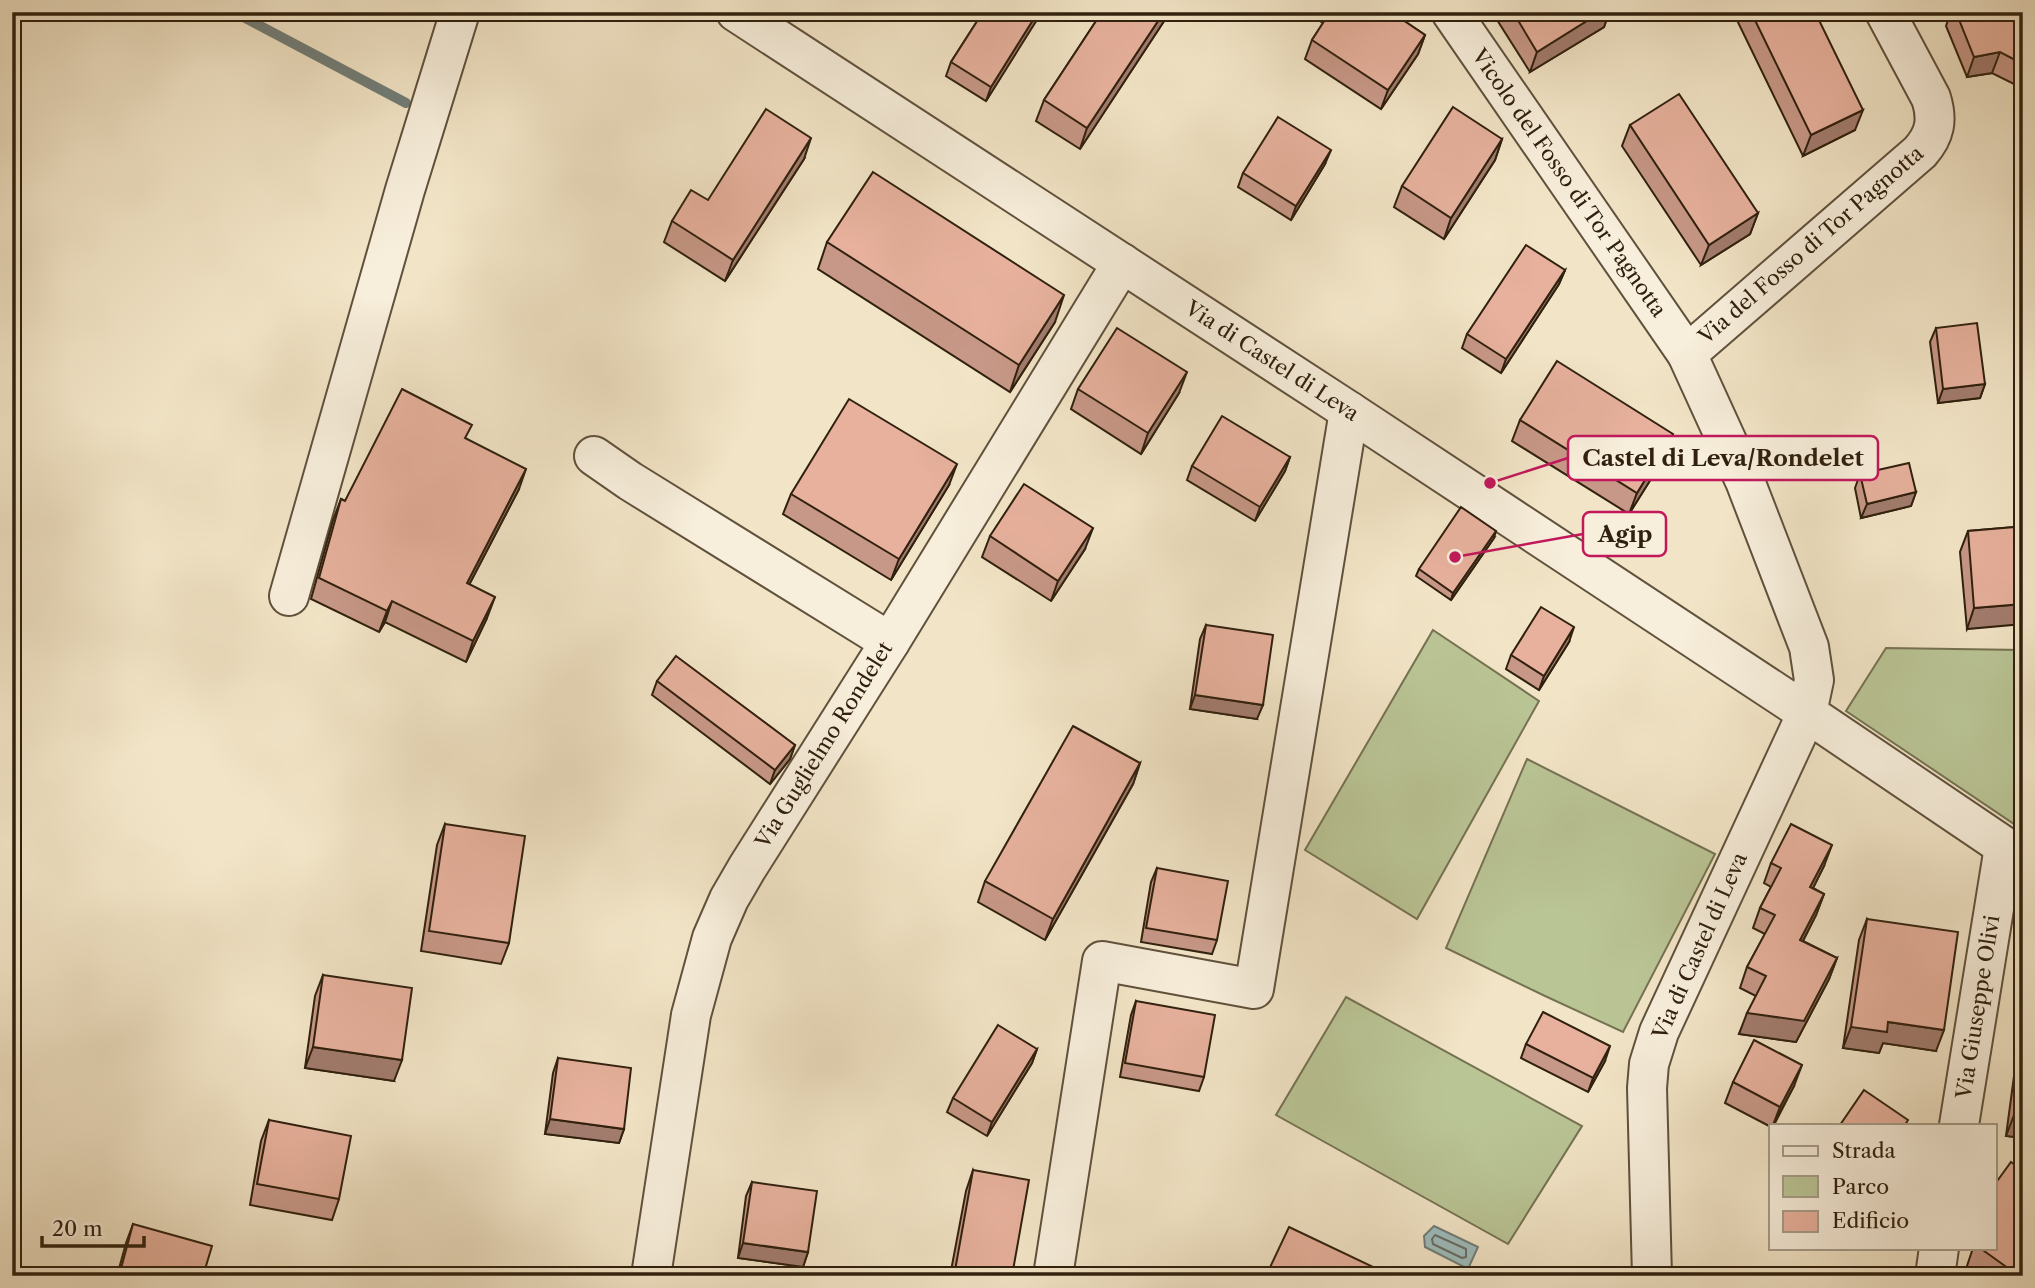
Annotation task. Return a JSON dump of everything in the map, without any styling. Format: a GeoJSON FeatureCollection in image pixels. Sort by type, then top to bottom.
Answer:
{"type":"FeatureCollection","features":[{"type":"Feature","properties":{"kind":"street"},"geometry":{"type":"LineString","coordinates":[[289,596],[401,203],[460,12]]}},
{"type":"Feature","properties":{"kind":"street","name":"Via di Castel di Leva"},"geometry":{"type":"LineString","coordinates":[[736,12],[1349,411],[2014,853]]}},
{"type":"Feature","properties":{"kind":"street","name":"Vicolo del Fosso di Tor Pagnotta"},"geometry":{"type":"LineString","coordinates":[[1451,12],[1687,354]]}},
{"type":"Feature","properties":{"kind":"street","name":"Via del Fosso di Tor Pagnotta"},"geometry":{"type":"LineString","coordinates":[[1807,713],[1814,680],[1809,647],[1745,481],[1687,354],[1920,152],[1932,136],[1936,114],[1931,98],[1885,12]]}},
{"type":"Feature","properties":{"kind":"street","name":"Via Guglielmo Rondelet"},"geometry":{"type":"LineString","coordinates":[[651,1276],[685,1047],[697,989],[712,938],[729,899],[1122,262]]}},
{"type":"Feature","properties":{"kind":"street"},"geometry":{"type":"LineString","coordinates":[[1053,1276],[1102,961],[1254,989],[1349,411]]}},
{"type":"Feature","properties":{"kind":"street"},"geometry":{"type":"LineString","coordinates":[[594,456],[890,642]]}},
{"type":"Feature","properties":{"kind":"street","name":"Via di Castel di Leva"},"geometry":{"type":"LineString","coordinates":[[1652,1276],[1647,1098],[1652,1052],[1807,713]]}},
{"type":"Feature","properties":{"kind":"street","name":"Via Giuseppe Olivi"},"geometry":{"type":"LineString","coordinates":[[1959,1124],[2014,853]]}},
{"type":"Feature","properties":{"kind":"street"},"geometry":{"type":"LineString","coordinates":[[1935,1276],[1939,1250]]}},
{"type":"Feature","properties":{"kind":"green space"},"geometry":{"type":"Polygon","coordinates":[[[1433,630],[1539,701],[1417,919],[1305,850],[1433,630]]]}},
{"type":"Feature","properties":{"kind":"green space"},"geometry":{"type":"Polygon","coordinates":[[[1886,648],[2023,650],[2023,830],[1846,711],[1886,648]]]}},
{"type":"Feature","properties":{"kind":"green space"},"geometry":{"type":"Polygon","coordinates":[[[1527,759],[1715,854],[1623,1032],[1446,948],[1527,759]]]}},
{"type":"Feature","properties":{"kind":"green space"},"geometry":{"type":"Polygon","coordinates":[[[1346,997],[1582,1126],[1508,1244],[1276,1115],[1346,997]]]}},
{"type":"Feature","properties":{"kind":"water"},"geometry":{"type":"Polygon","coordinates":[[[1434,1226],[1478,1247],[1468,1269],[1425,1247],[1424,1236],[1434,1226]]]}},
{"type":"Feature","properties":{"kind":"building"},"geometry":{"type":"Polygon","coordinates":[[[983,12],[1038,12],[991,87],[951,62],[983,12]]]}},
{"type":"Feature","properties":{"kind":"building"},"geometry":{"type":"Polygon","coordinates":[[[1102,12],[1164,12],[1087,128],[1044,100],[1102,12]]]}},
{"type":"Feature","properties":{"kind":"building"},"geometry":{"type":"Polygon","coordinates":[[[1330,12],[1391,12],[1425,35],[1388,90],[1312,40],[1330,12]]]}},
{"type":"Feature","properties":{"kind":"building"},"geometry":{"type":"Polygon","coordinates":[[[1513,12],[1601,12],[1537,52],[1513,12]]]}},
{"type":"Feature","properties":{"kind":"building"},"geometry":{"type":"Polygon","coordinates":[[[1751,12],[1815,12],[1863,110],[1811,135],[1751,12]]]}},
{"type":"Feature","properties":{"kind":"building"},"geometry":{"type":"Polygon","coordinates":[[[1956,12],[2023,12],[2023,64],[2000,52],[1974,57],[1956,12]]]}},
{"type":"Feature","properties":{"kind":"building"},"geometry":{"type":"Polygon","coordinates":[[[1679,94],[1758,213],[1709,245],[1630,125],[1679,94]]]}},
{"type":"Feature","properties":{"kind":"building"},"geometry":{"type":"Polygon","coordinates":[[[1453,107],[1502,139],[1451,218],[1402,186],[1453,107]]]}},
{"type":"Feature","properties":{"kind":"building"},"geometry":{"type":"Polygon","coordinates":[[[766,109],[811,138],[733,260],[672,221],[691,190],[708,200],[766,109]]]}},
{"type":"Feature","properties":{"kind":"building"},"geometry":{"type":"Polygon","coordinates":[[[1278,117],[1331,150],[1296,206],[1243,173],[1278,117]]]}},
{"type":"Feature","properties":{"kind":"building"},"geometry":{"type":"Polygon","coordinates":[[[873,172],[1064,295],[1019,365],[827,242],[873,172]]]}},
{"type":"Feature","properties":{"kind":"building"},"geometry":{"type":"Polygon","coordinates":[[[1526,245],[1565,270],[1506,359],[1467,334],[1526,245]]]}},
{"type":"Feature","properties":{"kind":"building"},"geometry":{"type":"Polygon","coordinates":[[[1977,323],[1985,384],[1943,389],[1936,328],[1977,323]]]}},
{"type":"Feature","properties":{"kind":"building"},"geometry":{"type":"Polygon","coordinates":[[[1117,328],[1187,372],[1148,433],[1078,389],[1117,328]]]}},
{"type":"Feature","properties":{"kind":"building"},"geometry":{"type":"Polygon","coordinates":[[[1557,361],[1673,434],[1637,493],[1520,420],[1557,361]]]}},
{"type":"Feature","properties":{"kind":"building"},"geometry":{"type":"Polygon","coordinates":[[[402,389],[472,425],[465,438],[526,469],[467,583],[495,597],[473,641],[392,601],[387,611],[319,578],[341,499],[345,501],[402,389]]]}},
{"type":"Feature","properties":{"kind":"building"},"geometry":{"type":"Polygon","coordinates":[[[849,399],[957,464],[899,559],[791,494],[849,399]]]}},
{"type":"Feature","properties":{"kind":"building"},"geometry":{"type":"Polygon","coordinates":[[[1222,416],[1290,457],[1260,507],[1192,466],[1222,416]]]}},
{"type":"Feature","properties":{"kind":"building"},"geometry":{"type":"Polygon","coordinates":[[[1909,463],[1916,492],[1867,504],[1860,474],[1909,463]]]}},
{"type":"Feature","properties":{"kind":"building"},"geometry":{"type":"Polygon","coordinates":[[[1024,484],[1093,528],[1058,581],[990,536],[1024,484]]]}},
{"type":"Feature","properties":{"kind":"building"},"geometry":{"type":"Polygon","coordinates":[[[1461,507],[1496,531],[1453,593],[1419,569],[1461,507]]]}},
{"type":"Feature","properties":{"kind":"building"},"geometry":{"type":"Polygon","coordinates":[[[2015,527],[2018,564],[2023,564],[2023,604],[1974,608],[1968,531],[2015,527]]]}},
{"type":"Feature","properties":{"kind":"building"},"geometry":{"type":"Polygon","coordinates":[[[1541,607],[1574,627],[1544,676],[1511,655],[1541,607]]]}},
{"type":"Feature","properties":{"kind":"building"},"geometry":{"type":"Polygon","coordinates":[[[1206,625],[1273,635],[1263,705],[1195,695],[1206,625]]]}},
{"type":"Feature","properties":{"kind":"building"},"geometry":{"type":"Polygon","coordinates":[[[676,656],[795,745],[775,770],[657,681],[676,656]]]}},
{"type":"Feature","properties":{"kind":"building"},"geometry":{"type":"Polygon","coordinates":[[[1073,726],[1140,763],[1053,919],[985,881],[1073,726]]]}},
{"type":"Feature","properties":{"kind":"building"},"geometry":{"type":"Polygon","coordinates":[[[445,824],[525,836],[509,943],[429,931],[445,824]]]}},
{"type":"Feature","properties":{"kind":"building"},"geometry":{"type":"Polygon","coordinates":[[[1791,824],[1832,845],[1810,887],[1824,894],[1800,940],[1837,958],[1804,1021],[1747,1013],[1766,976],[1747,967],[1775,915],[1760,908],[1781,868],[1771,863],[1791,824]]]}},
{"type":"Feature","properties":{"kind":"building"},"geometry":{"type":"Polygon","coordinates":[[[1157,868],[1228,881],[1217,940],[1146,928],[1157,868]]]}},
{"type":"Feature","properties":{"kind":"building"},"geometry":{"type":"Polygon","coordinates":[[[1867,919],[1958,932],[1944,1030],[1888,1022],[1887,1032],[1851,1027],[1867,919]]]}},
{"type":"Feature","properties":{"kind":"building"},"geometry":{"type":"Polygon","coordinates":[[[323,975],[412,988],[402,1060],[313,1047],[323,975]]]}},
{"type":"Feature","properties":{"kind":"building"},"geometry":{"type":"Polygon","coordinates":[[[1136,1001],[1215,1015],[1204,1077],[1125,1063],[1136,1001]]]}},
{"type":"Feature","properties":{"kind":"building"},"geometry":{"type":"Polygon","coordinates":[[[1543,1012],[1610,1046],[1593,1078],[1526,1044],[1543,1012]]]}},
{"type":"Feature","properties":{"kind":"building"},"geometry":{"type":"Polygon","coordinates":[[[998,1025],[1037,1049],[992,1122],[953,1098],[998,1025]]]}},
{"type":"Feature","properties":{"kind":"building"},"geometry":{"type":"Polygon","coordinates":[[[1754,1040],[1802,1065],[1780,1107],[1733,1082],[1754,1040]]]}},
{"type":"Feature","properties":{"kind":"building"},"geometry":{"type":"Polygon","coordinates":[[[2023,1056],[2023,1116],[2014,1115],[2023,1056]]]}},
{"type":"Feature","properties":{"kind":"building"},"geometry":{"type":"Polygon","coordinates":[[[558,1058],[631,1068],[624,1129],[550,1119],[558,1058]]]}},
{"type":"Feature","properties":{"kind":"building"},"geometry":{"type":"Polygon","coordinates":[[[1864,1090],[1908,1120],[1906,1124],[1841,1124],[1864,1090]]]}},
{"type":"Feature","properties":{"kind":"building"},"geometry":{"type":"Polygon","coordinates":[[[269,1120],[351,1136],[339,1199],[257,1184],[269,1120]]]}},
{"type":"Feature","properties":{"kind":"building"},"geometry":{"type":"Polygon","coordinates":[[[2011,1162],[2023,1171],[2023,1276],[2019,1276],[1983,1250],[1996,1250],[1996,1183],[2011,1162]]]}},
{"type":"Feature","properties":{"kind":"building"},"geometry":{"type":"Polygon","coordinates":[[[973,1170],[1029,1180],[1012,1276],[954,1276],[973,1170]]]}},
{"type":"Feature","properties":{"kind":"building"},"geometry":{"type":"Polygon","coordinates":[[[752,1182],[817,1191],[808,1252],[743,1243],[752,1182]]]}},
{"type":"Feature","properties":{"kind":"building"},"geometry":{"type":"Polygon","coordinates":[[[133,1224],[212,1246],[203,1276],[119,1276],[133,1224]]]}},
{"type":"Feature","properties":{"kind":"building"},"geometry":{"type":"Polygon","coordinates":[[[1289,1227],[1392,1276],[1266,1276],[1289,1227]]]}},
{"type":"Feature","properties":{"kind":"building"},"geometry":{"type":"Polygon","coordinates":[[[366,1271],[392,1276],[365,1276],[366,1271]]]}},
{"type":"Feature","properties":{"kind":"waterway"},"geometry":{"type":"LineString","coordinates":[[234,12],[406,103]]}},
{"type":"Feature","properties":{"kind":"place","name":"Castel di Leva/Rondelet"},"geometry":{"type":"Point","coordinates":[1490,483]}},
{"type":"Feature","properties":{"kind":"place","name":"Agip"},"geometry":{"type":"Point","coordinates":[1455,557]}}]}
